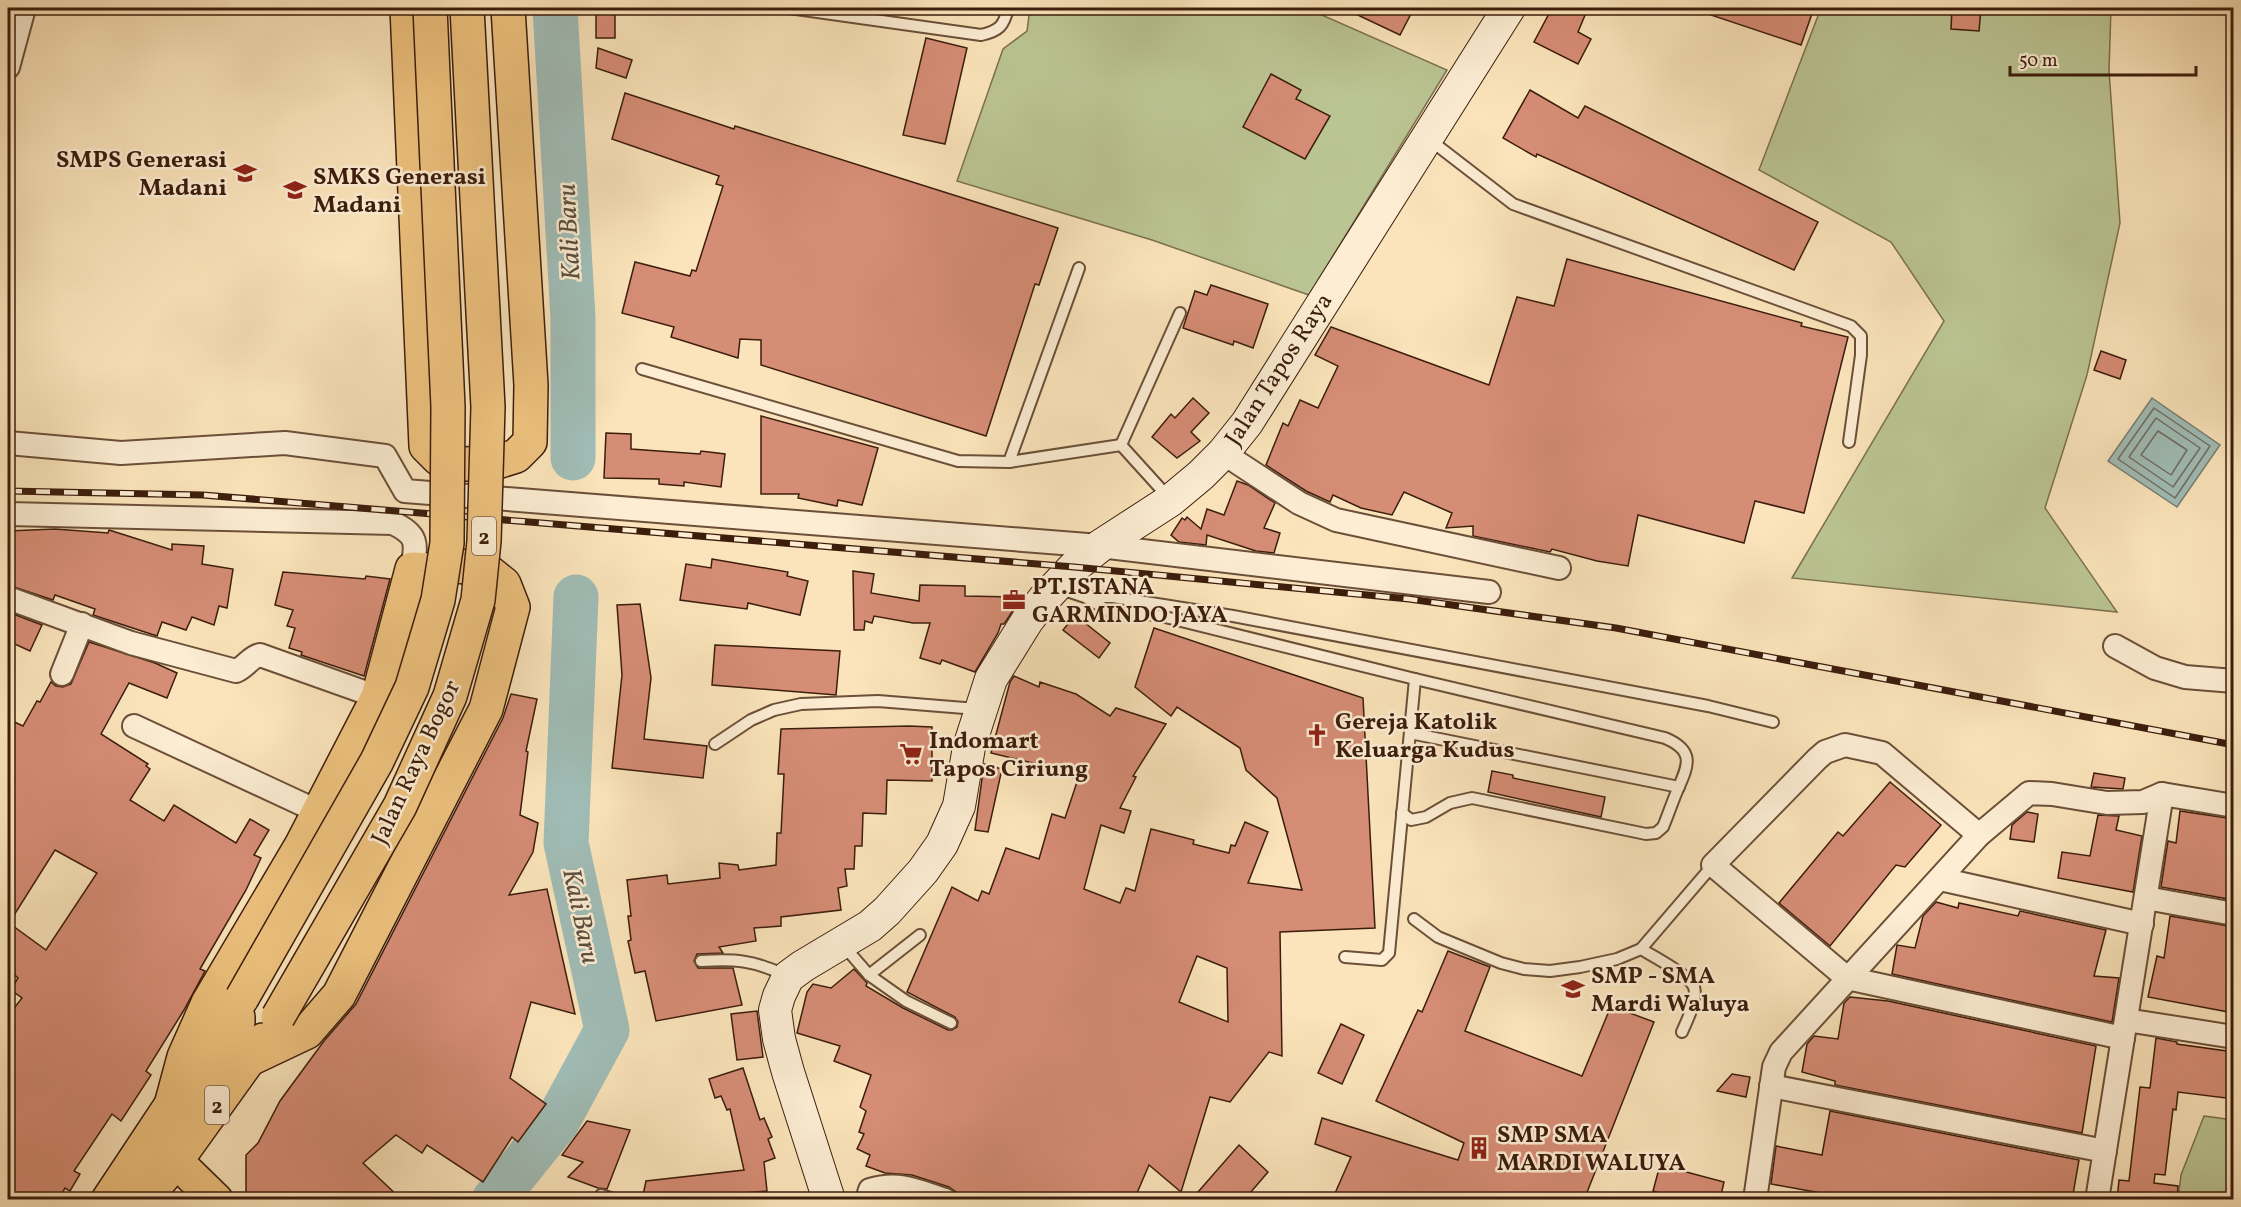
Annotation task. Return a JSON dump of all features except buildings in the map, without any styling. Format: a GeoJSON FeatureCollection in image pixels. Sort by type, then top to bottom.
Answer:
{"type":"FeatureCollection","features":[{"type":"Feature","properties":{"kind":"main road"},"geometry":{"type":"LineString","coordinates":[[407,8],[426,446],[439,459],[464,464],[494,464],[516,456],[530,442],[531,385],[508,8]]}},
{"type":"Feature","properties":{"kind":"main road","name":"Jalan Raya Bogor"},"geometry":{"type":"LineString","coordinates":[[108,1200],[240,1000],[377,761],[412,687],[438,600],[447,543],[448,407],[430,8]]}},
{"type":"Feature","properties":{"kind":"main road","name":"Jalan Raya Bogor"},"geometry":{"type":"LineString","coordinates":[[152,1196],[252,1058],[400,806],[450,696],[478,600],[484,541],[488,407],[467,8]]}},
{"type":"Feature","properties":{"kind":"main road","name":"Jalan Tapos Raya"},"geometry":{"type":"LineString","coordinates":[[788,977],[870,926],[893,905],[923,871],[942,844],[959,806],[969,747],[991,679],[1027,621],[1074,567],[1100,546],[1171,500],[1223,453],[1246,423],[1509,8]]}},
{"type":"Feature","properties":{"kind":"main road"},"geometry":{"type":"LineString","coordinates":[[170,1109],[184,1057],[208,1003],[301,846],[317,811],[378,697],[412,569],[432,570],[460,566],[489,572],[504,584],[513,607],[486,709],[339,995],[307,1032],[252,1058]]}},
{"type":"Feature","properties":{"kind":"main road"},"geometry":{"type":"LineString","coordinates":[[788,977],[778,996],[775,1010],[779,1039],[829,1200]]}},
{"type":"Feature","properties":{"kind":"main road"},"geometry":{"type":"LineString","coordinates":[[152,1196],[151,1175],[155,1166],[214,1077],[238,1023],[240,1000]]}},
{"type":"Feature","properties":{"kind":"main road"},"geometry":{"type":"LineString","coordinates":[[176,1161],[216,1200]]}},
{"type":"Feature","properties":{"kind":"street"},"geometry":{"type":"LineString","coordinates":[[8,68],[24,8]]}},
{"type":"Feature","properties":{"kind":"street"},"geometry":{"type":"LineString","coordinates":[[8,443],[121,453],[285,443],[385,456],[405,491],[1100,546],[1490,592]]}},
{"type":"Feature","properties":{"kind":"street"},"geometry":{"type":"LineString","coordinates":[[426,446],[426,492]]}},
{"type":"Feature","properties":{"kind":"street"},"geometry":{"type":"LineString","coordinates":[[1223,453],[1299,503],[1336,520],[1559,568]]}},
{"type":"Feature","properties":{"kind":"street"},"geometry":{"type":"LineString","coordinates":[[8,514],[393,523],[409,530],[417,546],[412,569]]}},
{"type":"Feature","properties":{"kind":"street"},"geometry":{"type":"LineString","coordinates":[[8,598],[131,643],[236,671],[243,668],[255,656],[260,655],[378,697]]}},
{"type":"Feature","properties":{"kind":"street"},"geometry":{"type":"LineString","coordinates":[[62,674],[82,624]]}},
{"type":"Feature","properties":{"kind":"street"},"geometry":{"type":"LineString","coordinates":[[2115,646],[2155,668],[2185,677],[2234,681]]}},
{"type":"Feature","properties":{"kind":"street"},"geometry":{"type":"LineString","coordinates":[[134,726],[317,811]]}},
{"type":"Feature","properties":{"kind":"street"},"geometry":{"type":"LineString","coordinates":[[1979,835],[1882,753],[1845,745],[1825,752],[1817,759],[1713,865],[1847,978],[2125,1029],[2234,1037]]}},
{"type":"Feature","properties":{"kind":"street"},"geometry":{"type":"LineString","coordinates":[[1755,1200],[1774,1067],[1780,1052],[1979,835],[2029,793],[2052,794],[2107,803],[2143,802],[2162,794],[2234,806]]}},
{"type":"Feature","properties":{"kind":"street"},"geometry":{"type":"LineString","coordinates":[[2097,1200],[2162,794]]}},
{"type":"Feature","properties":{"kind":"street"},"geometry":{"type":"LineString","coordinates":[[1940,879],[2142,924]]}},
{"type":"Feature","properties":{"kind":"street"},"geometry":{"type":"LineString","coordinates":[[2146,898],[2234,914]]}},
{"type":"Feature","properties":{"kind":"street"},"geometry":{"type":"LineString","coordinates":[[1771,1086],[2105,1151]]}},
{"type":"Feature","properties":{"kind":"street"},"geometry":{"type":"LineString","coordinates":[[867,1200],[870,1190],[885,1185],[901,1186],[945,1200]]}},
{"type":"Feature","properties":{"kind":"lane"},"geometry":{"type":"LineString","coordinates":[[789,8],[981,35],[996,32],[1006,18],[1008,8]]}},
{"type":"Feature","properties":{"kind":"lane"},"geometry":{"type":"LineString","coordinates":[[1427,138],[1513,204],[1851,326],[1861,336],[1861,355],[1849,442]]}},
{"type":"Feature","properties":{"kind":"lane"},"geometry":{"type":"LineString","coordinates":[[1010,462],[1079,268]]}},
{"type":"Feature","properties":{"kind":"lane"},"geometry":{"type":"LineString","coordinates":[[1121,445],[1180,313]]}},
{"type":"Feature","properties":{"kind":"lane"},"geometry":{"type":"LineString","coordinates":[[642,369],[957,461],[1010,462],[1121,445]]}},
{"type":"Feature","properties":{"kind":"lane"},"geometry":{"type":"LineString","coordinates":[[1121,445],[1171,500]]}},
{"type":"Feature","properties":{"kind":"lane"},"geometry":{"type":"LineString","coordinates":[[1055,587],[1085,597],[1109,611],[1158,615],[1665,738],[1677,743],[1687,757],[1687,772],[1663,827],[1656,833],[1646,834],[1472,798],[1450,803],[1425,817],[1411,820],[1402,813]]}},
{"type":"Feature","properties":{"kind":"lane"},"geometry":{"type":"LineString","coordinates":[[1085,597],[1113,597],[1233,616],[1708,706],[1773,722]]}},
{"type":"Feature","properties":{"kind":"lane"},"geometry":{"type":"LineString","coordinates":[[1345,957],[1382,960],[1389,953],[1415,679]]}},
{"type":"Feature","properties":{"kind":"lane"},"geometry":{"type":"LineString","coordinates":[[715,744],[750,720],[774,710],[801,704],[878,701],[980,709]]}},
{"type":"Feature","properties":{"kind":"lane"},"geometry":{"type":"LineString","coordinates":[[1410,733],[1679,787]]}},
{"type":"Feature","properties":{"kind":"lane"},"geometry":{"type":"LineString","coordinates":[[1414,919],[1438,937],[1501,963],[1524,969],[1550,970],[1580,967],[1617,959],[1641,949],[1713,865]]}},
{"type":"Feature","properties":{"kind":"lane"},"geometry":{"type":"LineString","coordinates":[[869,975],[920,936]]}},
{"type":"Feature","properties":{"kind":"lane"},"geometry":{"type":"LineString","coordinates":[[842,944],[869,975],[906,1001],[951,1023]]}},
{"type":"Feature","properties":{"kind":"lane"},"geometry":{"type":"LineString","coordinates":[[1641,949],[1689,980],[1694,989],[1693,1003],[1682,1032]]}},
{"type":"Feature","properties":{"kind":"lane"},"geometry":{"type":"LineString","coordinates":[[701,962],[729,960],[750,962],[788,977]]}},
{"type":"Feature","properties":{"kind":"lane"},"geometry":{"type":"LineString","coordinates":[[601,1195],[617,1200]]}},
{"type":"Feature","properties":{"kind":"green space"},"geometry":{"type":"Polygon","coordinates":[[[1030,8],[1306,8],[1447,70],[1309,295],[1152,240],[957,181],[1003,49],[1027,31],[1030,8]]]}},
{"type":"Feature","properties":{"kind":"green space"},"geometry":{"type":"Polygon","coordinates":[[[1821,8],[2111,8],[2109,71],[2120,223],[2087,375],[2045,508],[2117,612],[1792,578],[1944,321],[1891,242],[1759,170],[1821,8]]]}},
{"type":"Feature","properties":{"kind":"green space"},"geometry":{"type":"Polygon","coordinates":[[[2204,1116],[2233,1120],[2233,1199],[2178,1199],[2181,1175],[2204,1116]]]}},
{"type":"Feature","properties":{"kind":"water"},"geometry":{"type":"Polygon","coordinates":[[[2152,398],[2220,445],[2177,507],[2108,461],[2152,398]]]}},
{"type":"Feature","properties":{"kind":"waterway","name":"Kali Baru"},"geometry":{"type":"LineString","coordinates":[[555,8],[573,318],[573,458]]}},
{"type":"Feature","properties":{"kind":"waterway","name":"Kali Baru"},"geometry":{"type":"LineString","coordinates":[[494,1200],[557,1122],[607,1030],[566,843],[576,597]]}},
{"type":"Feature","properties":{"kind":"railway"},"geometry":{"type":"LineString","coordinates":[[8,491],[203,495],[1074,567],[1409,599],[1616,628],[2234,745]]}},
{"type":"Feature","properties":{"kind":"place","name":"SMPS Generasi Madani"},"geometry":{"type":"Point","coordinates":[245,173]}},
{"type":"Feature","properties":{"kind":"place","name":"SMKS Generasi Madani"},"geometry":{"type":"Point","coordinates":[295,190]}},
{"type":"Feature","properties":{"kind":"place","name":"PT.ISTANA GARMINDO JAYA"},"geometry":{"type":"Point","coordinates":[1014,600]}},
{"type":"Feature","properties":{"kind":"place","name":"Gereja Katolik Keluarga Kudus"},"geometry":{"type":"Point","coordinates":[1317,735]}},
{"type":"Feature","properties":{"kind":"place","name":"Indomart Tapos Ciriung"},"geometry":{"type":"Point","coordinates":[911,754]}},
{"type":"Feature","properties":{"kind":"place","name":"SMP - SMA Mardi Waluya"},"geometry":{"type":"Point","coordinates":[1573,989]}},
{"type":"Feature","properties":{"kind":"place","name":"SMP SMA MARDI WALUYA"},"geometry":{"type":"Point","coordinates":[1479,1148]}}]}
